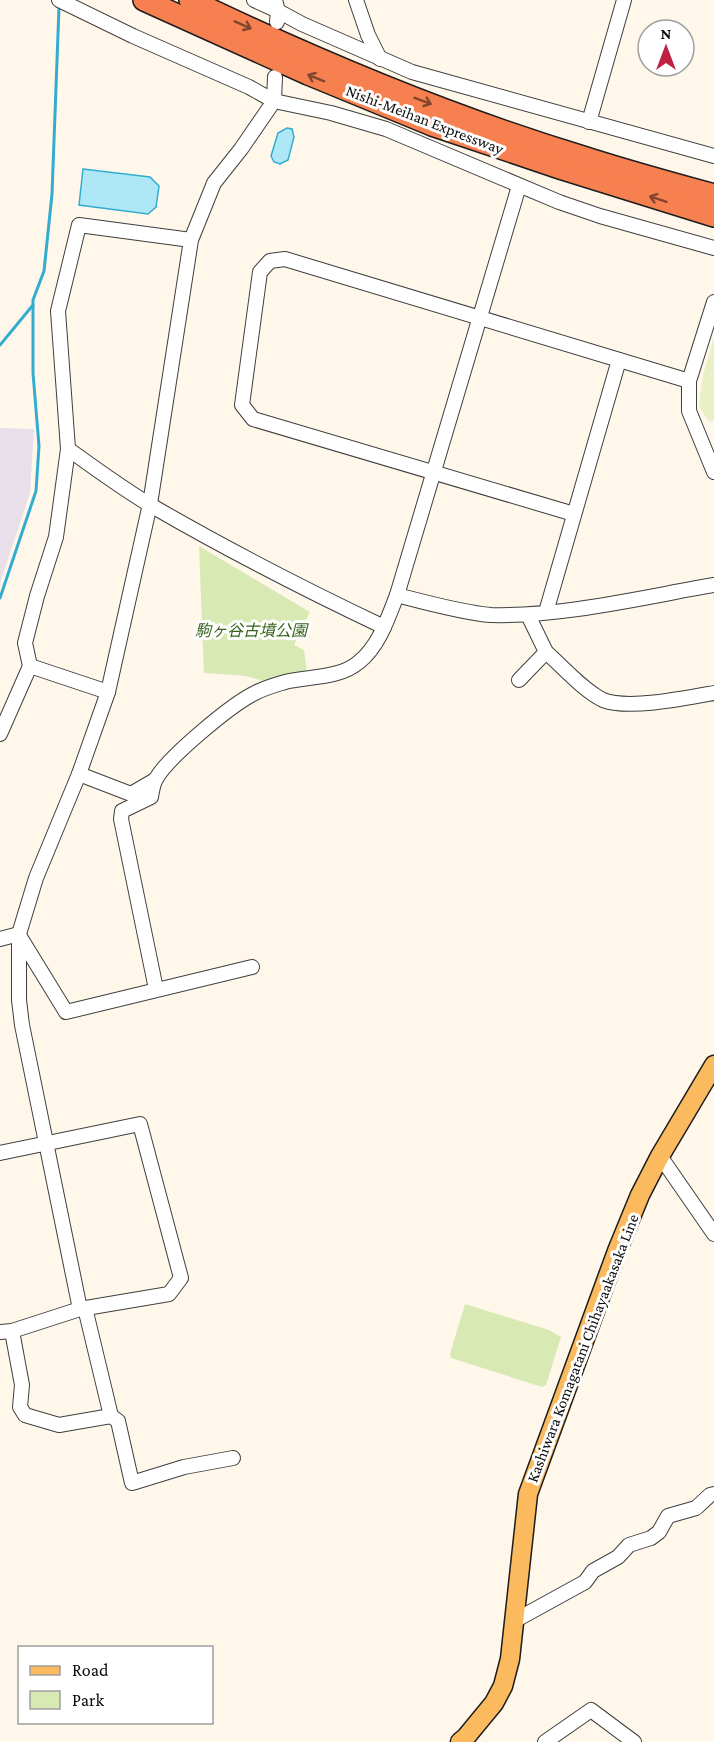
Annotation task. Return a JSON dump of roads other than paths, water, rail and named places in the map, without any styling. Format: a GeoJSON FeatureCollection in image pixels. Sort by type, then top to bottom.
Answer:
{"type":"FeatureCollection","features":[{"type":"Feature","properties":{"kind":"highway","name":"Nishi-Meihan Expressway"},"geometry":{"type":"LineString","coordinates":[[144,0],[308,75],[432,125],[714,216]]}},
{"type":"Feature","properties":{"kind":"highway","name":"Nishi-Meihan Expressway"},"geometry":{"type":"LineString","coordinates":[[190,0],[339,67],[454,113],[582,157],[714,195]]}},
{"type":"Feature","properties":{"kind":"main road","name":"Kashiwara Komagatani Chihayaakasaka Line"},"geometry":{"type":"LineString","coordinates":[[460,1742],[494,1702],[503,1686],[510,1659],[528,1494],[617,1251],[640,1195],[660,1156],[714,1065]]}},
{"type":"Feature","properties":{"kind":"street"},"geometry":{"type":"LineString","coordinates":[[59,0],[133,36],[249,87],[274,101],[331,113],[387,129],[519,186],[600,216],[714,248]]}},
{"type":"Feature","properties":{"kind":"street"},"geometry":{"type":"LineString","coordinates":[[254,0],[302,24],[411,72],[714,156]]}},
{"type":"Feature","properties":{"kind":"street"},"geometry":{"type":"LineString","coordinates":[[356,0],[368,35],[380,59]]}},
{"type":"Feature","properties":{"kind":"street"},"geometry":{"type":"LineString","coordinates":[[589,122],[624,0]]}},
{"type":"Feature","properties":{"kind":"street"},"geometry":{"type":"LineString","coordinates":[[233,1458],[184,1467],[132,1483],[118,1422],[111,1416],[82,1309],[22,1025],[19,1000],[19,934],[36,878],[79,774],[108,692],[150,504],[191,240],[214,183],[242,148],[274,101],[275,77]]}},
{"type":"Feature","properties":{"kind":"street"},"geometry":{"type":"LineString","coordinates":[[79,774],[131,794],[155,780],[167,764],[232,706],[257,691],[286,682],[341,672],[357,664],[368,654],[384,627],[397,595],[519,186]]}},
{"type":"Feature","properties":{"kind":"street"},"geometry":{"type":"LineString","coordinates":[[0,734],[30,666],[25,644],[37,596],[56,537],[68,449],[58,311],[79,225],[191,240]]}},
{"type":"Feature","properties":{"kind":"street"},"geometry":{"type":"LineString","coordinates":[[574,514],[253,419],[242,405],[260,272],[270,261],[285,259],[690,381]]}},
{"type":"Feature","properties":{"kind":"street"},"geometry":{"type":"LineString","coordinates":[[714,302],[690,381],[689,411],[714,472]]}},
{"type":"Feature","properties":{"kind":"street"},"geometry":{"type":"LineString","coordinates":[[546,612],[619,360]]}},
{"type":"Feature","properties":{"kind":"street"},"geometry":{"type":"LineString","coordinates":[[68,449],[150,504],[276,576],[384,627]]}},
{"type":"Feature","properties":{"kind":"street"},"geometry":{"type":"LineString","coordinates":[[397,595],[489,615],[528,615],[714,585]]}},
{"type":"Feature","properties":{"kind":"street"},"geometry":{"type":"LineString","coordinates":[[528,615],[546,652],[589,691],[603,700],[622,704],[685,699],[714,693]]}},
{"type":"Feature","properties":{"kind":"street"},"geometry":{"type":"LineString","coordinates":[[519,680],[546,652]]}},
{"type":"Feature","properties":{"kind":"street"},"geometry":{"type":"LineString","coordinates":[[30,666],[108,692]]}},
{"type":"Feature","properties":{"kind":"street"},"geometry":{"type":"LineString","coordinates":[[155,780],[151,797],[123,811],[121,819],[156,990]]}},
{"type":"Feature","properties":{"kind":"street"},"geometry":{"type":"LineString","coordinates":[[0,939],[19,934]]}},
{"type":"Feature","properties":{"kind":"street"},"geometry":{"type":"LineString","coordinates":[[19,934],[66,1012],[252,967]]}},
{"type":"Feature","properties":{"kind":"street"},"geometry":{"type":"LineString","coordinates":[[0,1153],[140,1124],[181,1278],[169,1294],[82,1309],[6,1331],[22,1385],[20,1407],[25,1415],[59,1425],[111,1416]]}},
{"type":"Feature","properties":{"kind":"street"},"geometry":{"type":"LineString","coordinates":[[660,1156],[714,1234]]}},
{"type":"Feature","properties":{"kind":"street"},"geometry":{"type":"LineString","coordinates":[[514,1622],[585,1582],[593,1571],[618,1557],[629,1545],[651,1538],[659,1532],[668,1516],[696,1508],[714,1494]]}},
{"type":"Feature","properties":{"kind":"street"},"geometry":{"type":"LineString","coordinates":[[545,1742],[591,1710],[634,1742]]}},
{"type":"Feature","properties":{"kind":"water"},"geometry":{"type":"Polygon","coordinates":[[[287,128],[292,129],[294,137],[288,160],[280,164],[274,162],[271,156],[278,133],[287,128]]]}},
{"type":"Feature","properties":{"kind":"water"},"geometry":{"type":"Polygon","coordinates":[[[83,169],[150,177],[159,186],[156,207],[148,214],[79,205],[83,169]]]}},
{"type":"Feature","properties":{"kind":"waterway"},"geometry":{"type":"LineString","coordinates":[[0,598],[36,491],[39,446],[33,373],[33,300],[44,271],[52,194],[59,7]]}},
{"type":"Feature","properties":{"kind":"waterway"},"geometry":{"type":"LineString","coordinates":[[0,345],[33,305]]}},
{"type":"Feature","properties":{"kind":"park label","name":"駒ヶ谷古墳公園"},"geometry":{"type":"Point","coordinates":[251,630]}}]}
